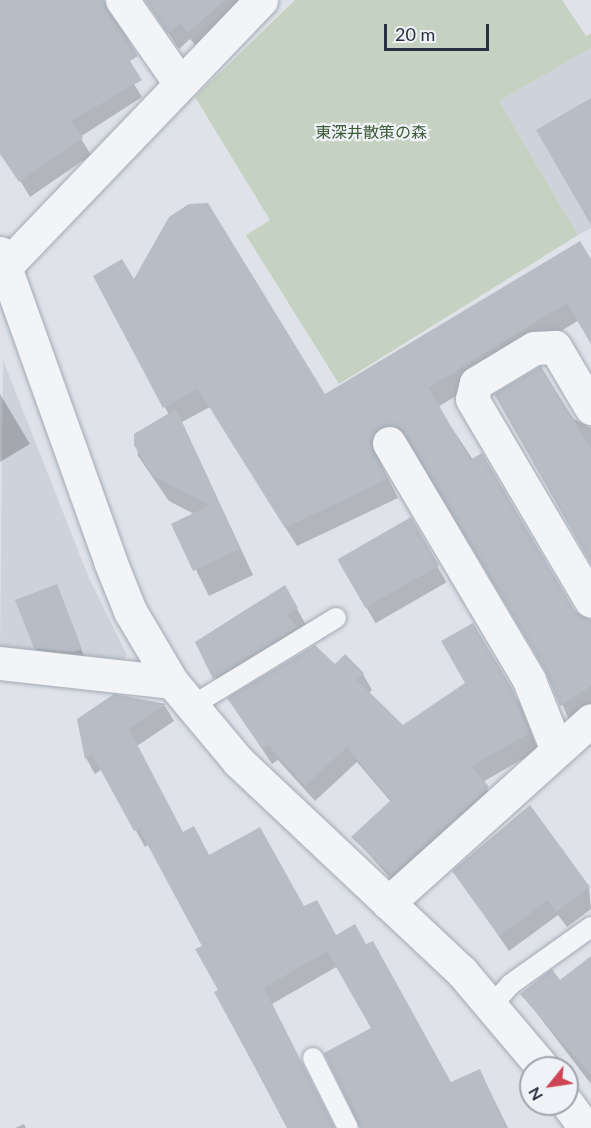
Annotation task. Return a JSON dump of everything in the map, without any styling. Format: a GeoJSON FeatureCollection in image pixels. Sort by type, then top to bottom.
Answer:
{"type":"FeatureCollection","features":[{"type":"Feature","properties":{"kind":"street"},"geometry":{"type":"LineString","coordinates":[[122,0],[179,82]]}},
{"type":"Feature","properties":{"kind":"street"},"geometry":{"type":"LineString","coordinates":[[261,0],[2,264],[114,571],[181,695],[253,777],[388,903],[492,1005],[533,1056]]}},
{"type":"Feature","properties":{"kind":"street"},"geometry":{"type":"LineString","coordinates":[[591,408],[555,346],[534,348],[476,384],[472,399],[591,601]]}},
{"type":"Feature","properties":{"kind":"street"},"geometry":{"type":"LineString","coordinates":[[389,443],[529,680],[556,748]]}},
{"type":"Feature","properties":{"kind":"street"},"geometry":{"type":"LineString","coordinates":[[0,663],[181,695]]}},
{"type":"Feature","properties":{"kind":"street"},"geometry":{"type":"LineString","coordinates":[[388,903],[556,748],[591,720]]}},
{"type":"Feature","properties":{"kind":"lane"},"geometry":{"type":"LineString","coordinates":[[181,695],[336,618]]}},
{"type":"Feature","properties":{"kind":"lane"},"geometry":{"type":"LineString","coordinates":[[492,1005],[511,984],[591,927]]}},
{"type":"Feature","properties":{"kind":"lane"},"geometry":{"type":"LineString","coordinates":[[313,1058],[348,1128]]}},
{"type":"Feature","properties":{"kind":"shaded area"},"geometry":{"type":"Polygon","coordinates":[[[591,48],[591,228],[578,235],[499,101],[591,48]]]}},
{"type":"Feature","properties":{"kind":"shaded area"},"geometry":{"type":"Polygon","coordinates":[[[3,360],[89,578],[127,655],[117,667],[0,651],[3,360]]]}},
{"type":"Feature","properties":{"kind":"green space","name":"東深井散策の森"},"geometry":{"type":"Polygon","coordinates":[[[295,0],[562,0],[586,36],[591,33],[591,48],[499,101],[578,235],[339,384],[246,235],[270,220],[195,97],[295,0]]]}},
{"type":"Feature","properties":{"kind":"building"},"geometry":{"type":"Polygon","coordinates":[[[0,0],[104,0],[138,56],[130,61],[142,80],[71,121],[83,138],[19,182],[0,154],[0,0]]]}},
{"type":"Feature","properties":{"kind":"building"},"geometry":{"type":"Polygon","coordinates":[[[145,0],[225,0],[188,33],[180,23],[168,34],[145,0]]]}},
{"type":"Feature","properties":{"kind":"building"},"geometry":{"type":"Polygon","coordinates":[[[591,98],[591,225],[536,130],[591,98]]]}},
{"type":"Feature","properties":{"kind":"building"},"geometry":{"type":"Polygon","coordinates":[[[208,203],[325,394],[580,241],[591,259],[591,344],[567,303],[429,388],[470,460],[482,453],[575,611],[591,620],[591,686],[560,706],[545,670],[399,427],[380,427],[370,443],[388,479],[285,528],[198,389],[163,408],[93,276],[122,259],[134,279],[169,217],[189,204],[208,203]]]}},
{"type":"Feature","properties":{"kind":"building"},"geometry":{"type":"Polygon","coordinates":[[[541,366],[591,449],[591,564],[494,394],[541,366]]]}},
{"type":"Feature","properties":{"kind":"building"},"geometry":{"type":"Polygon","coordinates":[[[176,409],[240,549],[193,571],[171,524],[210,505],[153,476],[134,445],[134,434],[176,409]]]}},
{"type":"Feature","properties":{"kind":"building"},"geometry":{"type":"Polygon","coordinates":[[[411,517],[439,565],[365,608],[337,560],[411,517]]]}},
{"type":"Feature","properties":{"kind":"building"},"geometry":{"type":"Polygon","coordinates":[[[57,584],[82,649],[73,652],[34,648],[15,600],[57,584]]]}},
{"type":"Feature","properties":{"kind":"building"},"geometry":{"type":"Polygon","coordinates":[[[285,585],[298,608],[286,615],[298,627],[213,679],[195,642],[285,585]]]}},
{"type":"Feature","properties":{"kind":"building"},"geometry":{"type":"Polygon","coordinates":[[[473,623],[512,688],[530,733],[472,766],[489,787],[391,875],[351,837],[391,800],[347,747],[305,786],[268,745],[262,749],[227,698],[315,645],[335,664],[345,654],[364,673],[357,680],[403,725],[465,683],[441,641],[473,623]]]}},
{"type":"Feature","properties":{"kind":"building"},"geometry":{"type":"Polygon","coordinates":[[[114,694],[166,704],[129,729],[183,832],[194,826],[209,855],[260,827],[304,906],[317,900],[336,935],[355,924],[366,944],[373,941],[451,1082],[480,1069],[506,1128],[360,1128],[324,1053],[371,1028],[327,951],[264,988],[335,1128],[288,1128],[214,992],[218,990],[195,949],[202,946],[139,829],[134,831],[92,754],[85,759],[77,719],[114,694]]]}},
{"type":"Feature","properties":{"kind":"building"},"geometry":{"type":"Polygon","coordinates":[[[530,805],[590,887],[556,912],[548,900],[499,936],[452,871],[530,805]]]}},
{"type":"Feature","properties":{"kind":"building"},"geometry":{"type":"Polygon","coordinates":[[[591,956],[591,1075],[579,1061],[579,1056],[574,1056],[520,994],[552,969],[560,980],[591,956]]]}}]}
